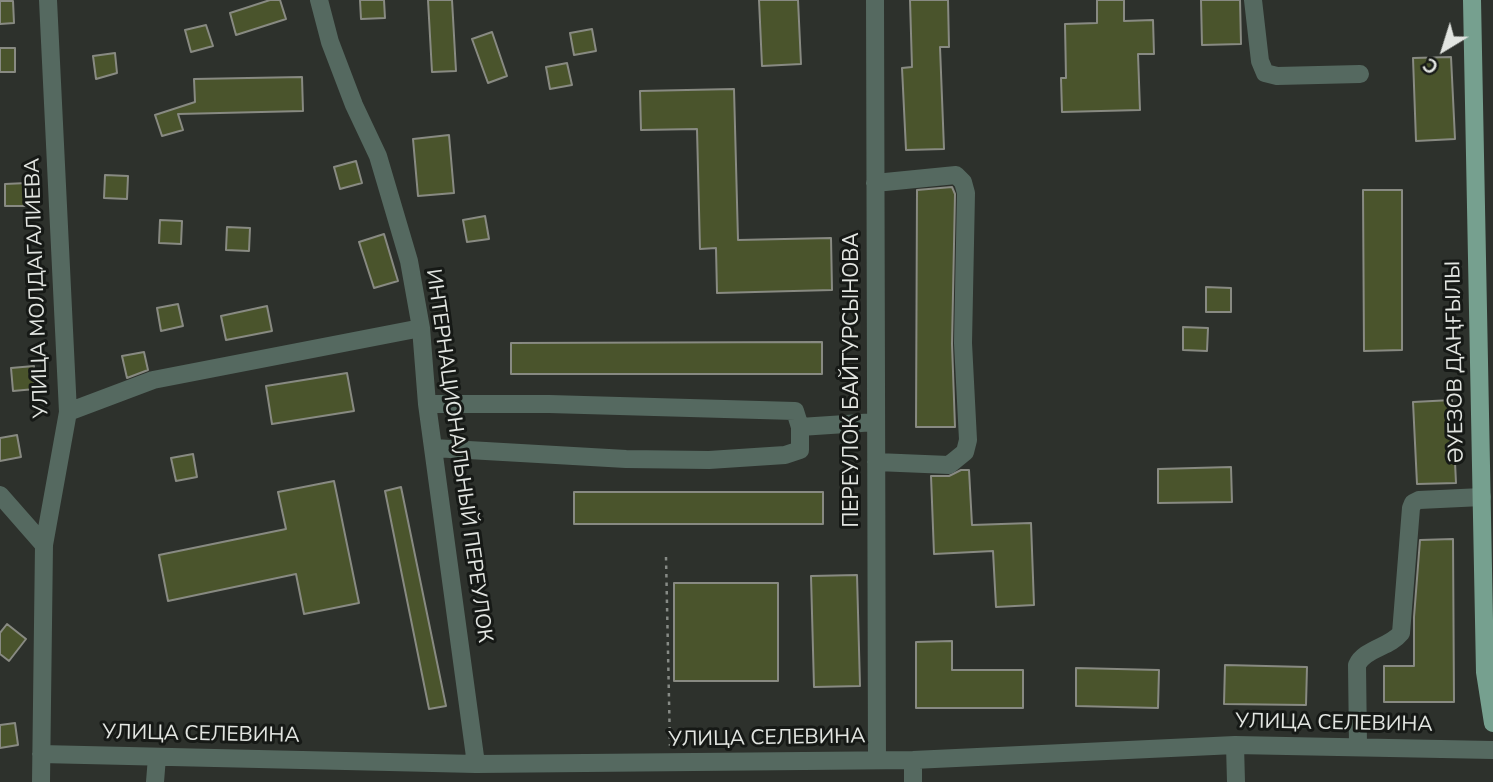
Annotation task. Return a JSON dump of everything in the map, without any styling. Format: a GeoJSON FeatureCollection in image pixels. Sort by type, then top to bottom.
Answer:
{"type":"FeatureCollection","features":[{"type":"Feature","properties":{"kind":"main road","name":"ӘУЕЗОВ ДАҢҒЫЛЫ"},"geometry":{"type":"LineString","coordinates":[[1472,0],[1485,672],[1493,723]]}},
{"type":"Feature","properties":{"kind":"street","name":"УЛИЦА МОЛДАГАЛИЕВА"},"geometry":{"type":"LineString","coordinates":[[41,782],[44,545],[68,412],[48,0]]}},
{"type":"Feature","properties":{"kind":"street","name":"ИНТЕРНАЦИОНАЛЬНЫЙ ПЕРЕУЛОК"},"geometry":{"type":"LineString","coordinates":[[319,0],[330,42],[354,105],[378,156],[409,261],[421,328],[427,404],[477,764]]}},
{"type":"Feature","properties":{"kind":"street","name":"ПЕРЕУЛОК БАЙТУРСЫНОВА"},"geometry":{"type":"LineString","coordinates":[[875,0],[877,760]]}},
{"type":"Feature","properties":{"kind":"street"},"geometry":{"type":"LineString","coordinates":[[1253,0],[1260,61],[1265,73],[1277,76],[1360,74]]}},
{"type":"Feature","properties":{"kind":"street"},"geometry":{"type":"LineString","coordinates":[[875,183],[956,175],[963,181],[966,193],[963,343],[968,440],[965,452],[949,465],[876,462]]}},
{"type":"Feature","properties":{"kind":"street"},"geometry":{"type":"LineString","coordinates":[[68,412],[153,380],[421,328]]}},
{"type":"Feature","properties":{"kind":"street"},"geometry":{"type":"LineString","coordinates":[[427,404],[549,404],[795,411],[799,416],[800,427],[800,450],[785,455],[709,460],[626,459],[559,453],[433,448]]}},
{"type":"Feature","properties":{"kind":"street"},"geometry":{"type":"LineString","coordinates":[[800,427],[876,422]]}},
{"type":"Feature","properties":{"kind":"street"},"geometry":{"type":"LineString","coordinates":[[0,495],[44,545]]}},
{"type":"Feature","properties":{"kind":"street"},"geometry":{"type":"LineString","coordinates":[[1358,745],[1357,665],[1362,657],[1396,639],[1401,633],[1413,503],[1419,500],[1482,498]]}},
{"type":"Feature","properties":{"kind":"street"},"geometry":{"type":"LineString","coordinates":[[1235,745],[1236,782]]}},
{"type":"Feature","properties":{"kind":"street","name":"УЛИЦА СЕЛЕВИНА"},"geometry":{"type":"LineString","coordinates":[[41,754],[477,764],[914,760],[1235,745],[1358,745],[1493,750]]}},
{"type":"Feature","properties":{"kind":"street"},"geometry":{"type":"LineString","coordinates":[[155,782],[157,757]]}},
{"type":"Feature","properties":{"kind":"street"},"geometry":{"type":"LineString","coordinates":[[914,760],[914,782]]}},
{"type":"Feature","properties":{"kind":"path"},"geometry":{"type":"LineString","coordinates":[[666,557],[670,762]]}},
{"type":"Feature","properties":{"kind":"building"},"geometry":{"type":"Polygon","coordinates":[[[270,0],[280,0],[286,19],[236,35],[230,13],[270,0]]]}},
{"type":"Feature","properties":{"kind":"building"},"geometry":{"type":"Polygon","coordinates":[[[360,0],[384,0],[385,18],[361,19],[360,0]]]}},
{"type":"Feature","properties":{"kind":"building"},"geometry":{"type":"Polygon","coordinates":[[[428,0],[452,0],[456,71],[432,72],[428,0]]]}},
{"type":"Feature","properties":{"kind":"building"},"geometry":{"type":"Polygon","coordinates":[[[759,0],[798,0],[801,64],[762,66],[759,0]]]}},
{"type":"Feature","properties":{"kind":"building"},"geometry":{"type":"Polygon","coordinates":[[[910,0],[948,0],[949,47],[940,47],[944,149],[906,150],[902,68],[912,67],[910,0]]]}},
{"type":"Feature","properties":{"kind":"building"},"geometry":{"type":"Polygon","coordinates":[[[1097,0],[1124,0],[1124,21],[1153,20],[1154,54],[1138,54],[1140,110],[1062,112],[1061,78],[1066,78],[1065,24],[1097,23],[1097,0]]]}},
{"type":"Feature","properties":{"kind":"building"},"geometry":{"type":"Polygon","coordinates":[[[1201,0],[1240,0],[1241,44],[1202,45],[1201,0]]]}},
{"type":"Feature","properties":{"kind":"building"},"geometry":{"type":"Polygon","coordinates":[[[0,1],[13,1],[14,23],[0,24],[0,1]]]}},
{"type":"Feature","properties":{"kind":"building"},"geometry":{"type":"Polygon","coordinates":[[[206,25],[213,46],[191,52],[185,30],[206,25]]]}},
{"type":"Feature","properties":{"kind":"building"},"geometry":{"type":"Polygon","coordinates":[[[592,29],[596,51],[574,55],[570,33],[592,29]]]}},
{"type":"Feature","properties":{"kind":"building"},"geometry":{"type":"Polygon","coordinates":[[[492,32],[507,76],[488,83],[472,39],[492,32]]]}},
{"type":"Feature","properties":{"kind":"building"},"geometry":{"type":"Polygon","coordinates":[[[0,48],[15,48],[15,72],[0,72],[0,48]]]}},
{"type":"Feature","properties":{"kind":"building"},"geometry":{"type":"Polygon","coordinates":[[[115,53],[117,73],[96,79],[93,56],[115,53]]]}},
{"type":"Feature","properties":{"kind":"building"},"geometry":{"type":"Polygon","coordinates":[[[1451,57],[1455,139],[1416,141],[1413,58],[1451,57]]]}},
{"type":"Feature","properties":{"kind":"building"},"geometry":{"type":"Polygon","coordinates":[[[567,63],[572,85],[550,89],[546,67],[567,63]]]}},
{"type":"Feature","properties":{"kind":"building"},"geometry":{"type":"Polygon","coordinates":[[[302,77],[303,111],[178,114],[183,130],[162,136],[155,115],[195,102],[194,79],[302,77]]]}},
{"type":"Feature","properties":{"kind":"building"},"geometry":{"type":"Polygon","coordinates":[[[734,89],[738,240],[831,238],[832,290],[717,293],[716,248],[700,249],[697,129],[641,130],[640,91],[734,89]]]}},
{"type":"Feature","properties":{"kind":"building"},"geometry":{"type":"Polygon","coordinates":[[[449,135],[454,193],[418,196],[413,139],[449,135]]]}},
{"type":"Feature","properties":{"kind":"building"},"geometry":{"type":"Polygon","coordinates":[[[356,161],[362,183],[340,189],[334,167],[356,161]]]}},
{"type":"Feature","properties":{"kind":"building"},"geometry":{"type":"Polygon","coordinates":[[[105,175],[128,176],[127,199],[104,198],[105,175]]]}},
{"type":"Feature","properties":{"kind":"building"},"geometry":{"type":"Polygon","coordinates":[[[27,183],[27,206],[5,206],[5,184],[27,183]]]}},
{"type":"Feature","properties":{"kind":"building"},"geometry":{"type":"Polygon","coordinates":[[[952,187],[955,194],[952,344],[955,427],[916,427],[917,190],[952,187]]]}},
{"type":"Feature","properties":{"kind":"building"},"geometry":{"type":"Polygon","coordinates":[[[1363,190],[1402,190],[1402,350],[1364,351],[1363,190]]]}},
{"type":"Feature","properties":{"kind":"building"},"geometry":{"type":"Polygon","coordinates":[[[485,216],[489,239],[467,242],[463,220],[485,216]]]}},
{"type":"Feature","properties":{"kind":"building"},"geometry":{"type":"Polygon","coordinates":[[[160,220],[182,221],[181,244],[159,243],[160,220]]]}},
{"type":"Feature","properties":{"kind":"building"},"geometry":{"type":"Polygon","coordinates":[[[227,227],[250,228],[249,251],[226,250],[227,227]]]}},
{"type":"Feature","properties":{"kind":"building"},"geometry":{"type":"Polygon","coordinates":[[[384,234],[398,281],[374,288],[359,242],[384,234]]]}},
{"type":"Feature","properties":{"kind":"building"},"geometry":{"type":"Polygon","coordinates":[[[1206,287],[1231,288],[1231,312],[1206,312],[1206,287]]]}},
{"type":"Feature","properties":{"kind":"building"},"geometry":{"type":"Polygon","coordinates":[[[178,304],[183,326],[161,331],[157,308],[178,304]]]}},
{"type":"Feature","properties":{"kind":"building"},"geometry":{"type":"Polygon","coordinates":[[[267,306],[272,331],[226,340],[221,316],[267,306]]]}},
{"type":"Feature","properties":{"kind":"building"},"geometry":{"type":"Polygon","coordinates":[[[1183,327],[1208,328],[1207,351],[1183,350],[1183,327]]]}},
{"type":"Feature","properties":{"kind":"building"},"geometry":{"type":"Polygon","coordinates":[[[822,342],[822,374],[511,374],[511,343],[822,342]]]}},
{"type":"Feature","properties":{"kind":"building"},"geometry":{"type":"Polygon","coordinates":[[[144,352],[148,370],[127,378],[122,356],[144,352]]]}},
{"type":"Feature","properties":{"kind":"building"},"geometry":{"type":"Polygon","coordinates":[[[34,366],[35,389],[13,391],[11,368],[34,366]]]}},
{"type":"Feature","properties":{"kind":"building"},"geometry":{"type":"Polygon","coordinates":[[[347,373],[354,411],[272,424],[266,386],[347,373]]]}},
{"type":"Feature","properties":{"kind":"building"},"geometry":{"type":"Polygon","coordinates":[[[1452,400],[1456,483],[1417,484],[1413,402],[1452,400]]]}},
{"type":"Feature","properties":{"kind":"building"},"geometry":{"type":"Polygon","coordinates":[[[17,435],[21,457],[0,461],[0,438],[17,435]]]}},
{"type":"Feature","properties":{"kind":"building"},"geometry":{"type":"Polygon","coordinates":[[[193,454],[197,477],[176,481],[171,458],[193,454]]]}},
{"type":"Feature","properties":{"kind":"building"},"geometry":{"type":"Polygon","coordinates":[[[1231,467],[1232,502],[1158,503],[1158,469],[1231,467]]]}},
{"type":"Feature","properties":{"kind":"building"},"geometry":{"type":"Polygon","coordinates":[[[961,470],[969,470],[972,525],[1031,523],[1034,605],[996,607],[993,551],[934,554],[931,476],[949,476],[961,470]]]}},
{"type":"Feature","properties":{"kind":"building"},"geometry":{"type":"Polygon","coordinates":[[[334,481],[359,603],[304,614],[296,574],[168,601],[159,555],[286,529],[278,492],[334,481]]]}},
{"type":"Feature","properties":{"kind":"building"},"geometry":{"type":"Polygon","coordinates":[[[401,487],[446,706],[429,709],[385,491],[401,487]]]}},
{"type":"Feature","properties":{"kind":"building"},"geometry":{"type":"Polygon","coordinates":[[[574,492],[823,492],[823,524],[574,524],[574,492]]]}},
{"type":"Feature","properties":{"kind":"building"},"geometry":{"type":"Polygon","coordinates":[[[1453,539],[1454,702],[1384,702],[1384,666],[1414,666],[1414,617],[1420,540],[1453,539]]]}},
{"type":"Feature","properties":{"kind":"building"},"geometry":{"type":"Polygon","coordinates":[[[857,575],[860,686],[814,687],[811,576],[857,575]]]}},
{"type":"Feature","properties":{"kind":"building"},"geometry":{"type":"Polygon","coordinates":[[[674,583],[778,583],[778,681],[674,681],[674,583]]]}},
{"type":"Feature","properties":{"kind":"building"},"geometry":{"type":"Polygon","coordinates":[[[7,624],[26,639],[9,661],[0,654],[0,633],[7,624]]]}},
{"type":"Feature","properties":{"kind":"building"},"geometry":{"type":"Polygon","coordinates":[[[952,641],[952,670],[1023,670],[1023,708],[916,708],[916,642],[952,641]]]}},
{"type":"Feature","properties":{"kind":"building"},"geometry":{"type":"Polygon","coordinates":[[[1225,665],[1307,667],[1306,705],[1224,704],[1225,665]]]}},
{"type":"Feature","properties":{"kind":"building"},"geometry":{"type":"Polygon","coordinates":[[[1076,668],[1159,670],[1158,708],[1076,706],[1076,668]]]}},
{"type":"Feature","properties":{"kind":"building"},"geometry":{"type":"Polygon","coordinates":[[[15,723],[18,745],[0,748],[0,725],[15,723]]]}}]}
